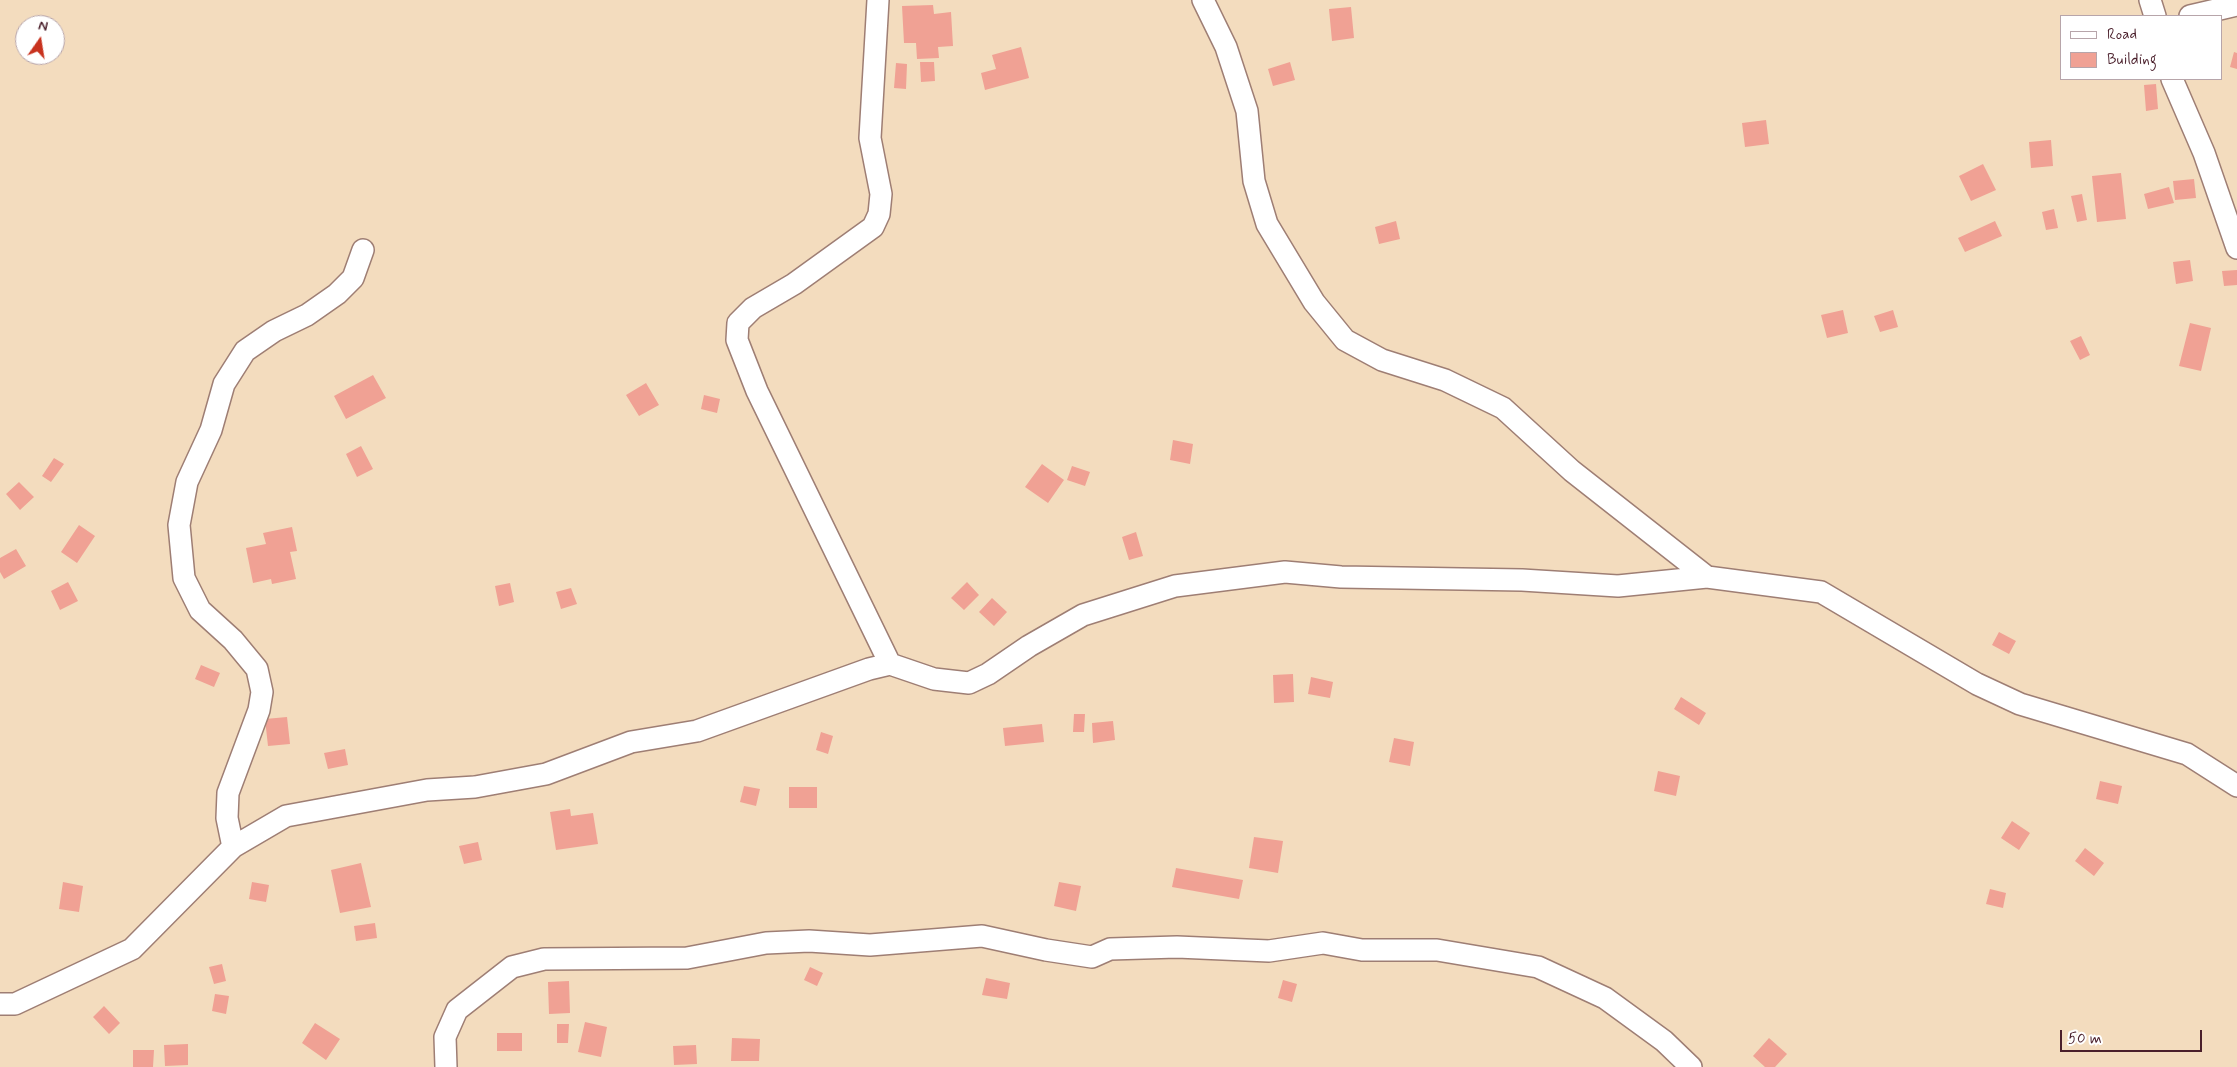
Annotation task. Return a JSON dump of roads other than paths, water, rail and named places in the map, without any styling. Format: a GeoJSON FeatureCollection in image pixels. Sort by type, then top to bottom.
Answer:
{"type":"FeatureCollection","features":[{"type":"Feature","properties":{"kind":"street"},"geometry":{"type":"LineString","coordinates":[[878,0],[870,138],[881,194],[879,214],[873,227],[794,284],[753,308],[738,323],[737,340],[757,391],[890,664]]}},
{"type":"Feature","properties":{"kind":"street"},"geometry":{"type":"LineString","coordinates":[[1203,0],[1226,47],[1248,111],[1254,181],[1267,224],[1314,302],[1344,340],[1382,360],[1445,380],[1503,408],[1572,471],[1707,577]]}},
{"type":"Feature","properties":{"kind":"street"},"geometry":{"type":"LineString","coordinates":[[2150,0],[2155,15]]}},
{"type":"Feature","properties":{"kind":"street"},"geometry":{"type":"LineString","coordinates":[[2194,15],[2237,5]]}},
{"type":"Feature","properties":{"kind":"street"},"geometry":{"type":"LineString","coordinates":[[2172,80],[2204,154],[2237,248]]}},
{"type":"Feature","properties":{"kind":"street"},"geometry":{"type":"LineString","coordinates":[[233,847],[228,818],[228,793],[259,710],[262,692],[257,669],[233,640],[200,610],[184,578],[179,525],[187,482],[211,430],[224,384],[245,351],[274,330],[307,315],[337,294],[353,278],[363,250]]}},
{"type":"Feature","properties":{"kind":"street"},"geometry":{"type":"LineString","coordinates":[[0,1004],[15,1004],[132,950],[233,847],[286,816],[427,790],[475,787],[546,774],[631,742],[697,731],[869,669],[890,664],[934,678],[969,683],[988,674],[1029,646],[1083,615],[1175,586],[1285,572],[1349,578],[1522,580],[1618,586],[1707,577],[1821,592],[1977,684],[2020,704],[2187,754],[2237,786]]}},
{"type":"Feature","properties":{"kind":"street"},"geometry":{"type":"LineString","coordinates":[[446,1067],[445,1037],[457,1010],[512,967],[536,961],[687,958],[766,943],[809,941],[870,945],[982,936],[1046,950],[1092,957],[1110,948],[1177,947],[1269,951],[1323,943],[1362,950],[1437,950],[1538,967],[1605,998],[1664,1041],[1691,1067]]}}]}
